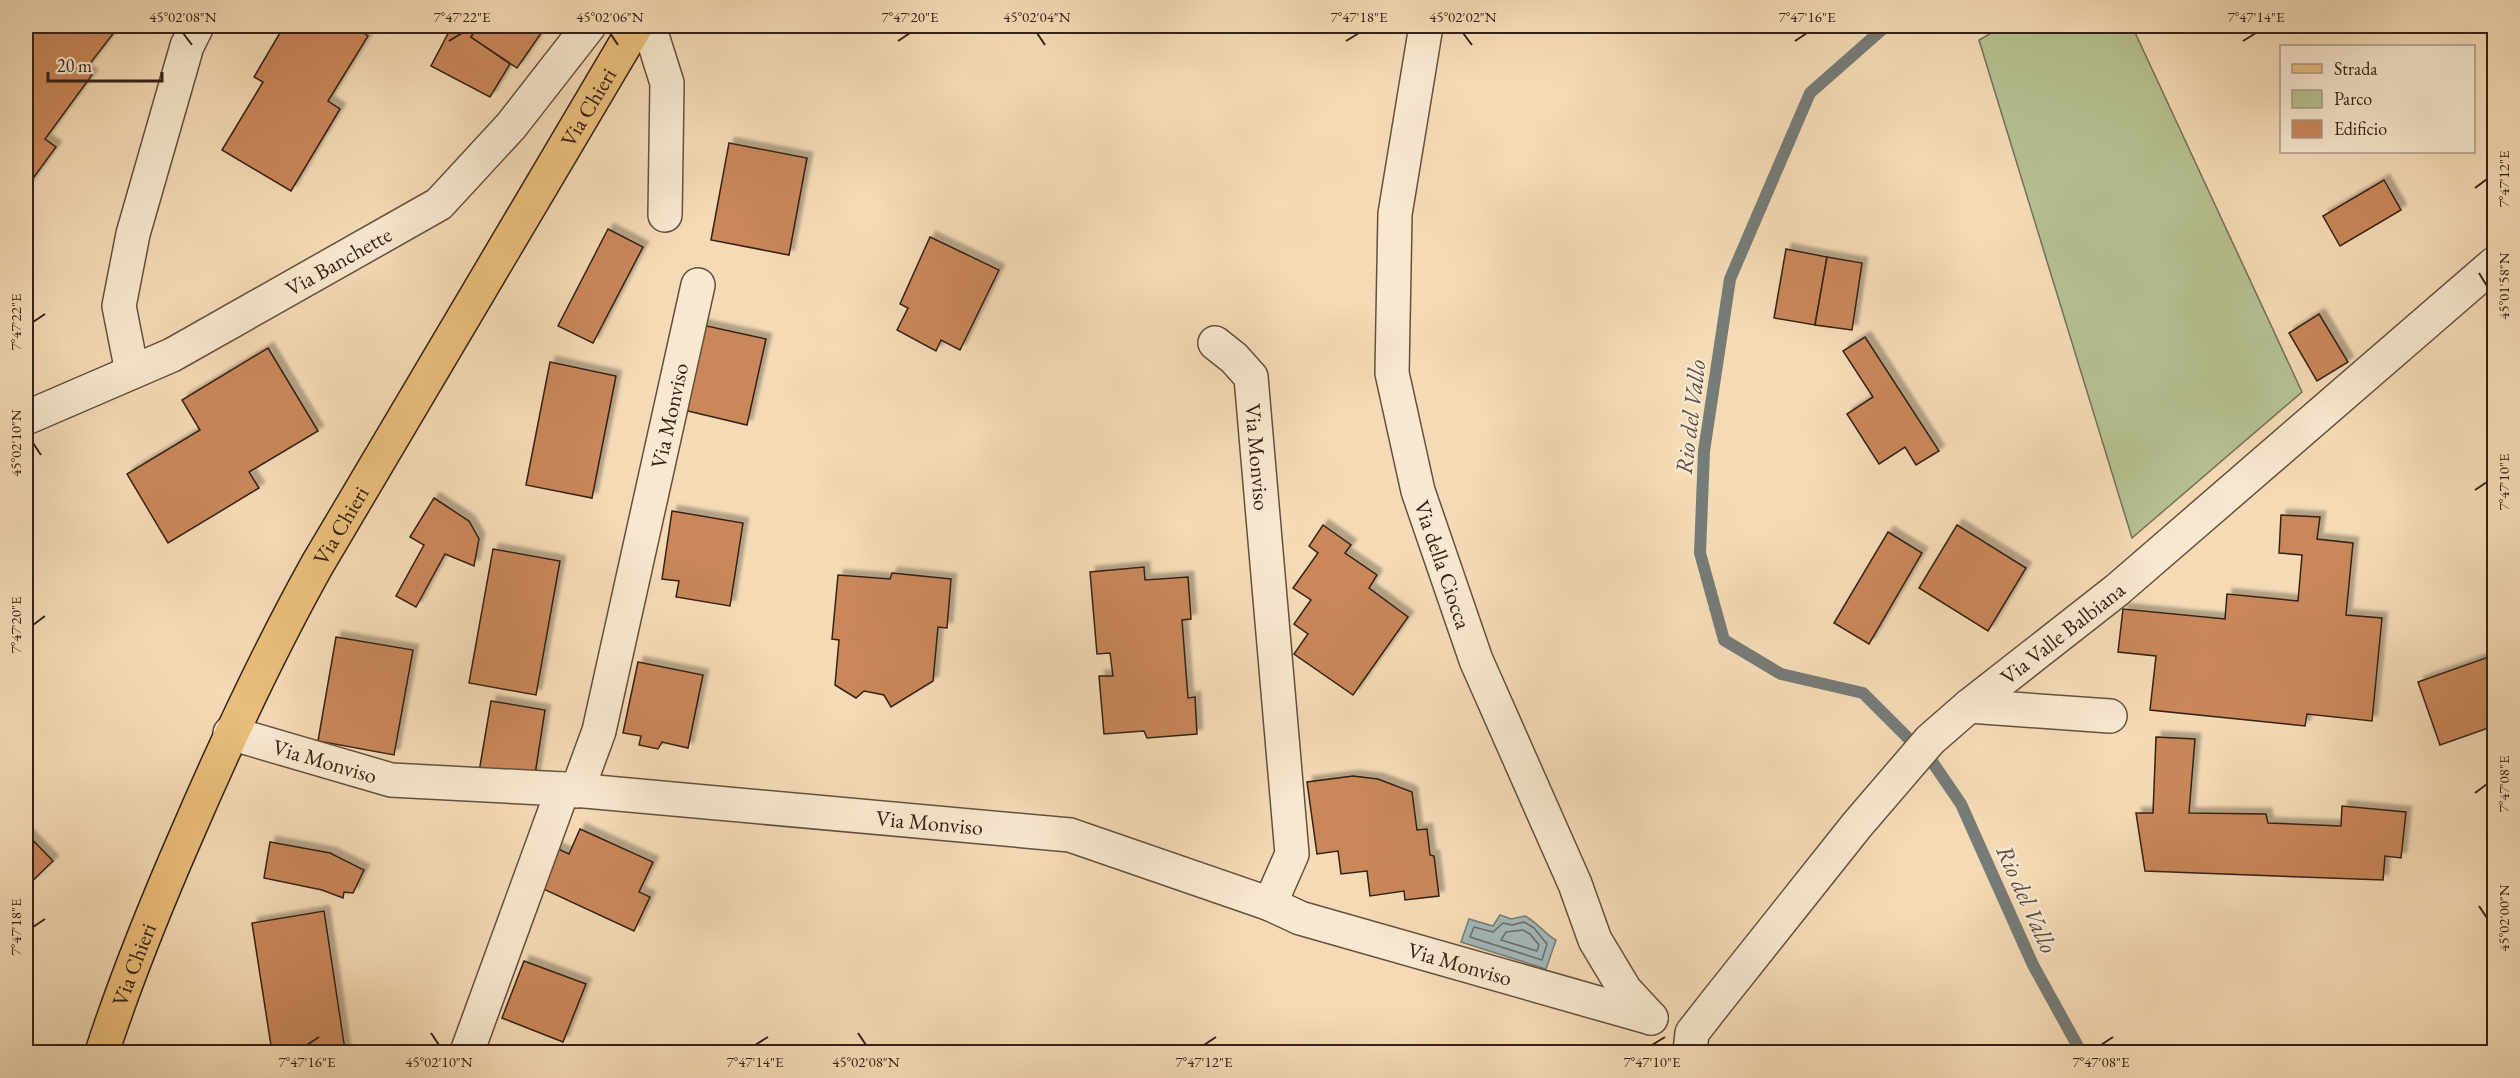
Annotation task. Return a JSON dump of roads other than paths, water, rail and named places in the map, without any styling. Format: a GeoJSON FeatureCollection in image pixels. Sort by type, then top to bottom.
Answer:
{"type":"FeatureCollection","features":[{"type":"Feature","properties":{"kind":"main road","name":"Via Chieri"},"geometry":{"type":"LineString","coordinates":[[102,1053],[119,999],[160,897],[230,733],[274,643],[317,565],[636,26]]}},
{"type":"Feature","properties":{"kind":"street"},"geometry":{"type":"LineString","coordinates":[[132,372],[119,306],[133,234],[187,46],[197,26]]}},
{"type":"Feature","properties":{"kind":"street","name":"Via Banchette"},"geometry":{"type":"LineString","coordinates":[[26,418],[172,355],[439,204],[511,126],[589,26]]}},
{"type":"Feature","properties":{"kind":"street"},"geometry":{"type":"LineString","coordinates":[[649,26],[667,83],[666,215]]}},
{"type":"Feature","properties":{"kind":"street","name":"Via della Ciocca"},"geometry":{"type":"LineString","coordinates":[[1426,26],[1395,214],[1392,373],[1418,491],[1476,660],[1575,884],[1595,940],[1625,990],[1651,1018],[1691,1043]]}},
{"type":"Feature","properties":{"kind":"street","name":"Via Valle Balbiana"},"geometry":{"type":"LineString","coordinates":[[1691,1043],[1857,825],[1930,740],[1969,706],[2117,590],[2494,264]]}},
{"type":"Feature","properties":{"kind":"street","name":"Via Monviso"},"geometry":{"type":"LineString","coordinates":[[467,1053],[570,790],[599,731],[698,285]]}},
{"type":"Feature","properties":{"kind":"street","name":"Via Monviso"},"geometry":{"type":"LineString","coordinates":[[1215,343],[1234,358],[1251,377],[1292,854],[1270,904]]}},
{"type":"Feature","properties":{"kind":"street"},"geometry":{"type":"LineString","coordinates":[[1969,706],[2110,716]]}},
{"type":"Feature","properties":{"kind":"street","name":"Via Monviso"},"geometry":{"type":"LineString","coordinates":[[230,733],[391,780],[570,790],[1070,834],[1270,904],[1300,918],[1651,1018]]}},
{"type":"Feature","properties":{"kind":"water"},"geometry":{"type":"Polygon","coordinates":[[[1500,915],[1511,919],[1525,916],[1556,940],[1546,969],[1461,942],[1469,919],[1493,926],[1500,915]]]}},
{"type":"Feature","properties":{"kind":"waterway","name":"Rio del Vallo"},"geometry":{"type":"LineString","coordinates":[[1886,26],[1810,93],[1730,279],[1704,451],[1700,553],[1724,640],[1781,674],[1863,693],[1913,743]]}},
{"type":"Feature","properties":{"kind":"waterway","name":"Rio del Vallo"},"geometry":{"type":"LineString","coordinates":[[1933,763],[1961,804],[2033,965],[2081,1052]]}}]}
